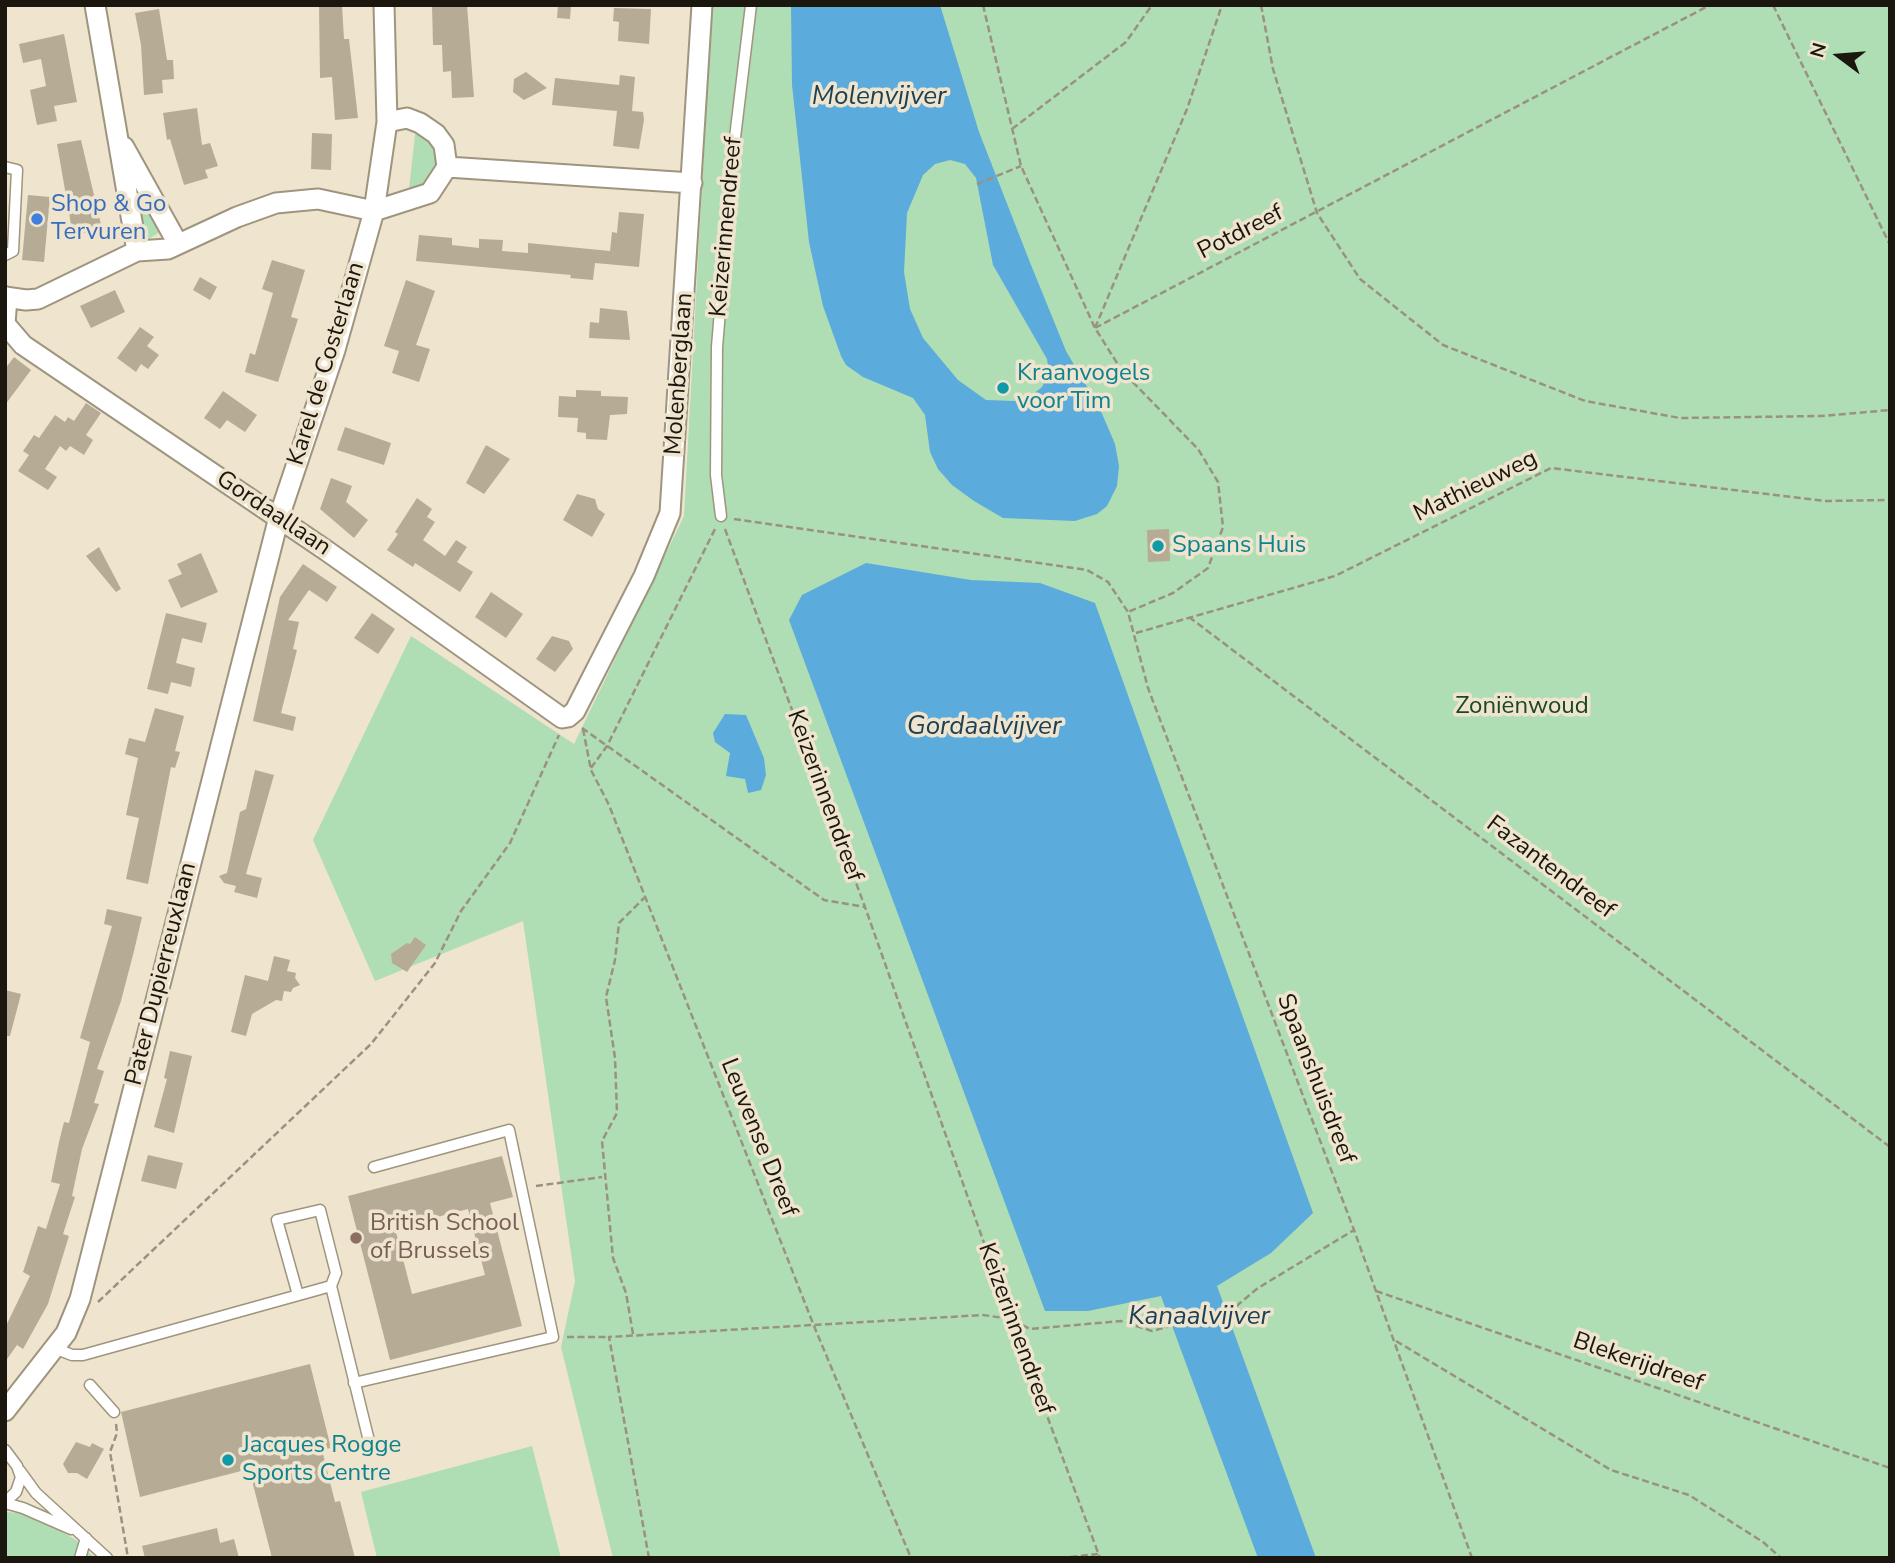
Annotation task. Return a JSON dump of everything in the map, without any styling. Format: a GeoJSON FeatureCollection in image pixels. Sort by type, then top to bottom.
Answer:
{"type":"FeatureCollection","features":[{"type":"Feature","properties":{"kind":"street"},"geometry":{"type":"LineString","coordinates":[[96,5],[137,251]]}},
{"type":"Feature","properties":{"kind":"street","name":"Karel de Costerlaan"},"geometry":{"type":"LineString","coordinates":[[279,517],[335,350],[374,211],[387,122],[384,5]]}},
{"type":"Feature","properties":{"kind":"street","name":"Molenberglaan"},"geometry":{"type":"LineString","coordinates":[[575,722],[575,711],[644,576],[670,513],[702,5]]}},
{"type":"Feature","properties":{"kind":"street"},"geometry":{"type":"LineString","coordinates":[[6,295],[38,299],[137,251],[160,250],[178,244],[275,203],[318,200],[374,211],[430,193],[447,167],[444,145],[436,134],[407,118],[387,122]]}},
{"type":"Feature","properties":{"kind":"street"},"geometry":{"type":"LineString","coordinates":[[117,134],[178,244]]}},
{"type":"Feature","properties":{"kind":"street"},"geometry":{"type":"LineString","coordinates":[[447,167],[692,183]]}},
{"type":"Feature","properties":{"kind":"street","name":"Gordaallaan"},"geometry":{"type":"LineString","coordinates":[[6,295],[5,324],[23,345],[279,517],[562,718],[575,722]]}},
{"type":"Feature","properties":{"kind":"street","name":"Pater Dupierreuxlaan"},"geometry":{"type":"LineString","coordinates":[[5,1411],[66,1333],[80,1299],[279,517]]}},
{"type":"Feature","properties":{"kind":"lane","name":"Keizerinnendreef"},"geometry":{"type":"LineString","coordinates":[[721,516],[716,475],[718,346],[733,154],[751,5]]}},
{"type":"Feature","properties":{"kind":"lane"},"geometry":{"type":"LineString","coordinates":[[5,167],[17,170],[13,251],[5,255]]}},
{"type":"Feature","properties":{"kind":"lane"},"geometry":{"type":"LineString","coordinates":[[354,1383],[553,1337],[509,1130],[374,1167]]}},
{"type":"Feature","properties":{"kind":"lane"},"geometry":{"type":"LineString","coordinates":[[298,1295],[277,1220],[320,1210],[336,1273],[331,1286],[370,1445]]}},
{"type":"Feature","properties":{"kind":"lane"},"geometry":{"type":"LineString","coordinates":[[54,1348],[72,1355],[83,1354],[331,1286]]}},
{"type":"Feature","properties":{"kind":"lane"},"geometry":{"type":"LineString","coordinates":[[90,1385],[114,1412]]}},
{"type":"Feature","properties":{"kind":"lane"},"geometry":{"type":"LineString","coordinates":[[5,1450],[30,1488],[107,1558]]}},
{"type":"Feature","properties":{"kind":"lane"},"geometry":{"type":"LineString","coordinates":[[20,1471],[19,1486],[5,1503],[23,1508],[83,1536]]}},
{"type":"Feature","properties":{"kind":"lane"},"geometry":{"type":"LineString","coordinates":[[80,1558],[83,1536]]}},
{"type":"Feature","properties":{"kind":"path"},"geometry":{"type":"LineString","coordinates":[[983,5],[1021,166],[1095,328],[1122,370],[1198,449],[1218,482],[1223,527],[1209,568],[1173,593],[1128,611]]}},
{"type":"Feature","properties":{"kind":"path"},"geometry":{"type":"LineString","coordinates":[[1012,129],[1126,42],[1152,5]]}},
{"type":"Feature","properties":{"kind":"path"},"geometry":{"type":"LineString","coordinates":[[1095,328],[1187,109],[1222,5]]}},
{"type":"Feature","properties":{"kind":"path"},"geometry":{"type":"LineString","coordinates":[[1261,5],[1273,69],[1317,212],[1360,279],[1443,345],[1585,401],[1680,418],[1822,416],[1890,410]]}},
{"type":"Feature","properties":{"kind":"path","name":"Potdreef"},"geometry":{"type":"LineString","coordinates":[[1095,328],[1710,5]]}},
{"type":"Feature","properties":{"kind":"path"},"geometry":{"type":"LineString","coordinates":[[1773,5],[1890,246]]}},
{"type":"Feature","properties":{"kind":"path"},"geometry":{"type":"LineString","coordinates":[[977,184],[1021,166]]}},
{"type":"Feature","properties":{"kind":"path","name":"Mathieuweg"},"geometry":{"type":"LineString","coordinates":[[1136,633],[1335,576],[1551,468],[1825,502],[1890,500]]}},
{"type":"Feature","properties":{"kind":"path","name":"Spaanshuisdreef"},"geometry":{"type":"LineString","coordinates":[[721,516],[1087,570],[1108,582],[1128,611],[1136,633],[1148,688],[1354,1230],[1472,1558]]}},
{"type":"Feature","properties":{"kind":"path"},"geometry":{"type":"LineString","coordinates":[[591,770],[607,746],[721,516]]}},
{"type":"Feature","properties":{"kind":"path","name":"Keizerinnendreef"},"geometry":{"type":"LineString","coordinates":[[721,516],[865,907],[1011,1320],[1100,1556]]}},
{"type":"Feature","properties":{"kind":"path","name":"Fazantendreef"},"geometry":{"type":"LineString","coordinates":[[1189,617],[1890,1147]]}},
{"type":"Feature","properties":{"kind":"path"},"geometry":{"type":"LineString","coordinates":[[95,1305],[371,1044],[435,963],[461,911],[510,843],[543,766],[575,722],[824,900],[865,907]]}},
{"type":"Feature","properties":{"kind":"path","name":"Leuvense Dreef"},"geometry":{"type":"LineString","coordinates":[[575,722],[591,770],[609,805],[814,1326],[911,1558]]}},
{"type":"Feature","properties":{"kind":"path"},"geometry":{"type":"LineString","coordinates":[[633,1334],[626,1293],[614,1258],[601,1141],[617,1113],[615,1058],[606,997],[615,960],[619,923],[644,898]]}},
{"type":"Feature","properties":{"kind":"path"},"geometry":{"type":"LineString","coordinates":[[522,1188],[603,1177]]}},
{"type":"Feature","properties":{"kind":"path"},"geometry":{"type":"LineString","coordinates":[[553,1337],[609,1337],[983,1315],[1011,1320],[1030,1329],[1121,1321],[1152,1331],[1233,1309],[1258,1288],[1354,1230]]}},
{"type":"Feature","properties":{"kind":"path","name":"Blekerijdreef"},"geometry":{"type":"LineString","coordinates":[[1376,1291],[1890,1468]]}},
{"type":"Feature","properties":{"kind":"path"},"geometry":{"type":"LineString","coordinates":[[609,1337],[649,1558]]}},
{"type":"Feature","properties":{"kind":"path"},"geometry":{"type":"LineString","coordinates":[[1393,1339],[1611,1470],[1689,1495],[1763,1542],[1781,1558]]}},
{"type":"Feature","properties":{"kind":"path"},"geometry":{"type":"LineString","coordinates":[[114,1412],[117,1433],[110,1452],[128,1558]]}},
{"type":"Feature","properties":{"kind":"path"},"geometry":{"type":"LineString","coordinates":[[1060,1558],[1100,1556]]}},
{"type":"Feature","properties":{"kind":"green space","name":"Zoniënwoud"},"geometry":{"type":"Polygon","coordinates":[[[712,5],[1890,5],[1890,1558],[613,1558],[561,1347],[575,1281],[523,921],[375,981],[313,840],[411,636],[574,744],[684,516],[712,5]]]}},
{"type":"Feature","properties":{"kind":"green space"},"geometry":{"type":"Polygon","coordinates":[[[416,126],[433,141],[439,160],[434,177],[408,198],[416,126]]]}},
{"type":"Feature","properties":{"kind":"green space"},"geometry":{"type":"Polygon","coordinates":[[[138,189],[160,232],[147,240],[144,240],[135,194],[138,189]]]}},
{"type":"Feature","properties":{"kind":"green space"},"geometry":{"type":"Polygon","coordinates":[[[532,1446],[561,1558],[377,1558],[361,1492],[532,1446]]]}},
{"type":"Feature","properties":{"kind":"green space"},"geometry":{"type":"Polygon","coordinates":[[[5,1512],[19,1513],[46,1523],[76,1540],[95,1558],[5,1558],[5,1512]]]}},
{"type":"Feature","properties":{"kind":"water","name":"Molenvijver"},"geometry":{"type":"Polygon","coordinates":[[[791,5],[940,5],[979,132],[1031,265],[1066,351],[1100,409],[1115,444],[1119,466],[1117,486],[1107,506],[1097,514],[1075,521],[1003,518],[974,501],[952,485],[938,469],[930,452],[925,415],[913,398],[863,377],[846,365],[823,306],[809,242],[792,85],[791,5]],[[950,160],[935,164],[923,175],[907,213],[904,272],[910,309],[923,338],[958,380],[986,400],[1014,401],[1032,395],[1042,387],[1049,373],[1047,359],[993,265],[976,178],[965,164],[950,160]]]}},
{"type":"Feature","properties":{"kind":"water","name":"Gordaalvijver"},"geometry":{"type":"Polygon","coordinates":[[[866,563],[971,580],[1040,583],[1095,603],[1313,1213],[1271,1253],[1217,1286],[1316,1558],[1258,1558],[1161,1296],[1088,1311],[1045,1311],[789,620],[802,595],[866,563]]]}},
{"type":"Feature","properties":{"kind":"water"},"geometry":{"type":"Polygon","coordinates":[[[725,714],[746,715],[764,758],[766,775],[761,790],[748,793],[745,779],[726,776],[730,753],[715,742],[713,733],[725,714]]]}},
{"type":"Feature","properties":{"kind":"building"},"geometry":{"type":"Polygon","coordinates":[[[319,5],[342,5],[344,39],[349,39],[358,118],[335,120],[332,77],[320,78],[319,5]]]}},
{"type":"Feature","properties":{"kind":"building"},"geometry":{"type":"Polygon","coordinates":[[[432,5],[467,5],[474,97],[452,98],[451,71],[443,72],[442,45],[433,45],[432,5]]]}},
{"type":"Feature","properties":{"kind":"building"},"geometry":{"type":"Polygon","coordinates":[[[558,5],[571,5],[570,19],[557,18],[558,5]]]}},
{"type":"Feature","properties":{"kind":"building"},"geometry":{"type":"Polygon","coordinates":[[[614,8],[651,9],[649,44],[618,41],[619,22],[613,21],[614,8]]]}},
{"type":"Feature","properties":{"kind":"building"},"geometry":{"type":"Polygon","coordinates":[[[159,9],[167,60],[173,60],[174,79],[162,80],[163,93],[144,95],[141,45],[135,13],[159,9]]]}},
{"type":"Feature","properties":{"kind":"building"},"geometry":{"type":"Polygon","coordinates":[[[64,34],[77,102],[54,106],[57,121],[37,125],[30,90],[46,86],[41,59],[23,63],[19,44],[64,34]]]}},
{"type":"Feature","properties":{"kind":"building"},"geometry":{"type":"Polygon","coordinates":[[[526,72],[547,88],[524,100],[513,92],[514,79],[526,72]]]}},
{"type":"Feature","properties":{"kind":"building"},"geometry":{"type":"Polygon","coordinates":[[[620,75],[635,77],[632,111],[643,112],[644,120],[639,149],[613,146],[617,111],[552,105],[555,78],[619,85],[620,75]]]}},
{"type":"Feature","properties":{"kind":"building"},"geometry":{"type":"Polygon","coordinates":[[[197,108],[202,145],[210,143],[218,166],[205,170],[208,178],[184,185],[170,139],[167,140],[163,113],[197,108]]]}},
{"type":"Feature","properties":{"kind":"building"},"geometry":{"type":"Polygon","coordinates":[[[312,133],[332,134],[331,170],[311,169],[312,133]]]}},
{"type":"Feature","properties":{"kind":"building"},"geometry":{"type":"Polygon","coordinates":[[[81,140],[102,229],[73,236],[57,144],[81,140]]]}},
{"type":"Feature","properties":{"kind":"building","name":"Shop & Go Tervuren"},"geometry":{"type":"Polygon","coordinates":[[[28,195],[50,197],[44,262],[22,260],[28,195]]]}},
{"type":"Feature","properties":{"kind":"building"},"geometry":{"type":"Polygon","coordinates":[[[619,212],[644,214],[639,267],[595,263],[593,280],[570,278],[571,275],[416,261],[419,235],[452,238],[452,245],[479,248],[479,239],[503,240],[502,251],[528,253],[528,243],[610,251],[612,232],[617,233],[619,212]]]}},
{"type":"Feature","properties":{"kind":"building"},"geometry":{"type":"Polygon","coordinates":[[[272,260],[305,270],[291,317],[298,319],[278,382],[245,372],[250,353],[255,355],[273,293],[262,289],[272,260]]]}},
{"type":"Feature","properties":{"kind":"building"},"geometry":{"type":"Polygon","coordinates":[[[200,277],[217,287],[210,300],[193,290],[200,277]]]}},
{"type":"Feature","properties":{"kind":"building"},"geometry":{"type":"Polygon","coordinates":[[[406,280],[435,291],[416,345],[430,349],[419,382],[392,373],[399,351],[384,346],[406,280]]]}},
{"type":"Feature","properties":{"kind":"building"},"geometry":{"type":"Polygon","coordinates":[[[115,290],[125,312],[91,328],[80,306],[115,290]]]}},
{"type":"Feature","properties":{"kind":"building"},"geometry":{"type":"Polygon","coordinates":[[[600,308],[627,311],[630,340],[589,338],[590,322],[599,323],[600,308]]]}},
{"type":"Feature","properties":{"kind":"building"},"geometry":{"type":"Polygon","coordinates":[[[140,327],[154,337],[147,346],[159,355],[148,369],[141,364],[136,372],[117,358],[140,327]]]}},
{"type":"Feature","properties":{"kind":"building"},"geometry":{"type":"Polygon","coordinates":[[[14,357],[31,370],[5,405],[5,369],[14,357]]]}},
{"type":"Feature","properties":{"kind":"building"},"geometry":{"type":"Polygon","coordinates":[[[576,390],[601,391],[601,396],[628,397],[627,414],[610,415],[607,440],[586,439],[586,433],[577,432],[578,418],[558,417],[559,396],[576,397],[576,390]]]}},
{"type":"Feature","properties":{"kind":"building"},"geometry":{"type":"Polygon","coordinates":[[[223,391],[257,415],[245,432],[227,420],[220,429],[204,418],[223,391]]]}},
{"type":"Feature","properties":{"kind":"building"},"geometry":{"type":"Polygon","coordinates":[[[86,403],[101,413],[86,435],[93,440],[84,455],[70,446],[66,451],[60,446],[45,469],[57,477],[48,490],[18,471],[29,455],[23,451],[34,435],[39,438],[55,415],[65,422],[68,417],[74,421],[86,403]]]}},
{"type":"Feature","properties":{"kind":"building"},"geometry":{"type":"Polygon","coordinates":[[[345,427],[391,443],[384,465],[337,450],[345,427]]]}},
{"type":"Feature","properties":{"kind":"building"},"geometry":{"type":"Polygon","coordinates":[[[486,445],[510,459],[484,494],[466,483],[486,445]]]}},
{"type":"Feature","properties":{"kind":"building"},"geometry":{"type":"Polygon","coordinates":[[[331,478],[352,486],[346,502],[368,520],[354,538],[320,509],[331,478]]]}},
{"type":"Feature","properties":{"kind":"building"},"geometry":{"type":"Polygon","coordinates":[[[577,494],[595,499],[598,509],[605,514],[592,537],[563,520],[577,494]]]}},
{"type":"Feature","properties":{"kind":"building"},"geometry":{"type":"Polygon","coordinates":[[[417,498],[432,509],[427,517],[435,522],[423,540],[445,556],[456,540],[467,547],[457,562],[473,572],[460,592],[415,563],[413,567],[387,550],[417,498]]]}},
{"type":"Feature","properties":{"kind":"building","name":"Spaans Huis"},"geometry":{"type":"Polygon","coordinates":[[[1169,529],[1170,561],[1148,562],[1147,530],[1169,529]]]}},
{"type":"Feature","properties":{"kind":"building"},"geometry":{"type":"Polygon","coordinates":[[[99,547],[121,589],[116,592],[86,556],[99,547]]]}},
{"type":"Feature","properties":{"kind":"building"},"geometry":{"type":"Polygon","coordinates":[[[201,553],[218,592],[181,608],[168,580],[182,574],[177,564],[201,553]]]}},
{"type":"Feature","properties":{"kind":"building"},"geometry":{"type":"Polygon","coordinates":[[[303,564],[337,587],[327,602],[309,590],[288,620],[299,622],[293,649],[297,650],[281,713],[296,717],[293,731],[253,721],[280,597],[303,564]]]}},
{"type":"Feature","properties":{"kind":"building"},"geometry":{"type":"Polygon","coordinates":[[[491,592],[523,614],[506,638],[475,617],[491,592]]]}},
{"type":"Feature","properties":{"kind":"building"},"geometry":{"type":"Polygon","coordinates":[[[166,613],[207,623],[202,643],[182,638],[176,663],[195,668],[191,687],[171,682],[168,694],[147,689],[166,613]]]}},
{"type":"Feature","properties":{"kind":"building"},"geometry":{"type":"Polygon","coordinates":[[[372,613],[395,629],[378,654],[354,638],[372,613]]]}},
{"type":"Feature","properties":{"kind":"building"},"geometry":{"type":"Polygon","coordinates":[[[552,636],[569,641],[573,649],[555,672],[536,659],[552,636]]]}},
{"type":"Feature","properties":{"kind":"building"},"geometry":{"type":"Polygon","coordinates":[[[155,708],[184,716],[175,751],[180,752],[175,768],[171,767],[148,884],[126,879],[139,818],[126,815],[138,758],[125,754],[129,738],[145,742],[155,708]]]}},
{"type":"Feature","properties":{"kind":"building"},"geometry":{"type":"Polygon","coordinates":[[[255,770],[274,775],[246,874],[262,878],[257,898],[234,892],[236,886],[224,883],[219,876],[227,873],[240,812],[246,809],[255,770]]]}},
{"type":"Feature","properties":{"kind":"building"},"geometry":{"type":"Polygon","coordinates":[[[107,909],[142,917],[121,1001],[97,1069],[104,1071],[94,1103],[99,1104],[82,1149],[72,1196],[75,1197],[63,1234],[69,1236],[48,1304],[23,1349],[17,1345],[5,1362],[5,1328],[30,1276],[23,1272],[38,1226],[46,1229],[60,1184],[51,1182],[64,1122],[69,1123],[90,1042],[80,1038],[112,926],[104,924],[107,909]]]}},
{"type":"Feature","properties":{"kind":"building"},"geometry":{"type":"Polygon","coordinates":[[[415,937],[426,945],[407,972],[392,963],[391,954],[407,943],[410,944],[415,937]]]}},
{"type":"Feature","properties":{"kind":"building"},"geometry":{"type":"Polygon","coordinates":[[[274,956],[290,960],[287,971],[296,973],[295,978],[300,985],[291,992],[284,991],[282,1001],[276,1000],[252,1014],[246,1036],[231,1032],[245,975],[268,981],[274,956]]]}},
{"type":"Feature","properties":{"kind":"building"},"geometry":{"type":"Polygon","coordinates":[[[5,990],[21,994],[10,1036],[5,1036],[5,990]]]}},
{"type":"Feature","properties":{"kind":"building"},"geometry":{"type":"Polygon","coordinates":[[[170,1051],[192,1056],[174,1133],[154,1127],[167,1079],[164,1078],[170,1051]]]}},
{"type":"Feature","properties":{"kind":"building"},"geometry":{"type":"Polygon","coordinates":[[[148,1155],[183,1163],[176,1189],[141,1181],[148,1155]]]}},
{"type":"Feature","properties":{"kind":"building"},"geometry":{"type":"Polygon","coordinates":[[[502,1156],[513,1197],[490,1203],[522,1326],[390,1360],[348,1196],[502,1156]],[[468,1209],[395,1228],[412,1294],[485,1275],[468,1209]]]}},
{"type":"Feature","properties":{"kind":"building","name":"Jacques Rogge Sports Centre"},"geometry":{"type":"Polygon","coordinates":[[[310,1364],[331,1448],[322,1450],[335,1502],[340,1501],[355,1558],[272,1558],[249,1469],[140,1497],[121,1412],[310,1364]]]}},
{"type":"Feature","properties":{"kind":"building"},"geometry":{"type":"Polygon","coordinates":[[[76,1442],[90,1447],[92,1443],[104,1449],[87,1479],[77,1473],[68,1473],[63,1464],[76,1442]]]}},
{"type":"Feature","properties":{"kind":"building"},"geometry":{"type":"Polygon","coordinates":[[[217,1528],[220,1543],[234,1539],[239,1558],[145,1558],[142,1546],[217,1528]]]}},
{"type":"Feature","properties":{"kind":"place","name":"Shop & Go Tervuren"},"geometry":{"type":"Point","coordinates":[37,219]}},
{"type":"Feature","properties":{"kind":"place","name":"Kraanvogels voor Tim"},"geometry":{"type":"Point","coordinates":[1003,388]}},
{"type":"Feature","properties":{"kind":"place","name":"Spaans Huis"},"geometry":{"type":"Point","coordinates":[1158,546]}},
{"type":"Feature","properties":{"kind":"place","name":"British School of Brussels"},"geometry":{"type":"Point","coordinates":[356,1238]}},
{"type":"Feature","properties":{"kind":"place","name":"Jacques Rogge Sports Centre"},"geometry":{"type":"Point","coordinates":[228,1460]}},
{"type":"Feature","properties":{"kind":"water label","name":"Kanaalvijver"},"geometry":{"type":"Point","coordinates":[1199,1318]}}]}
